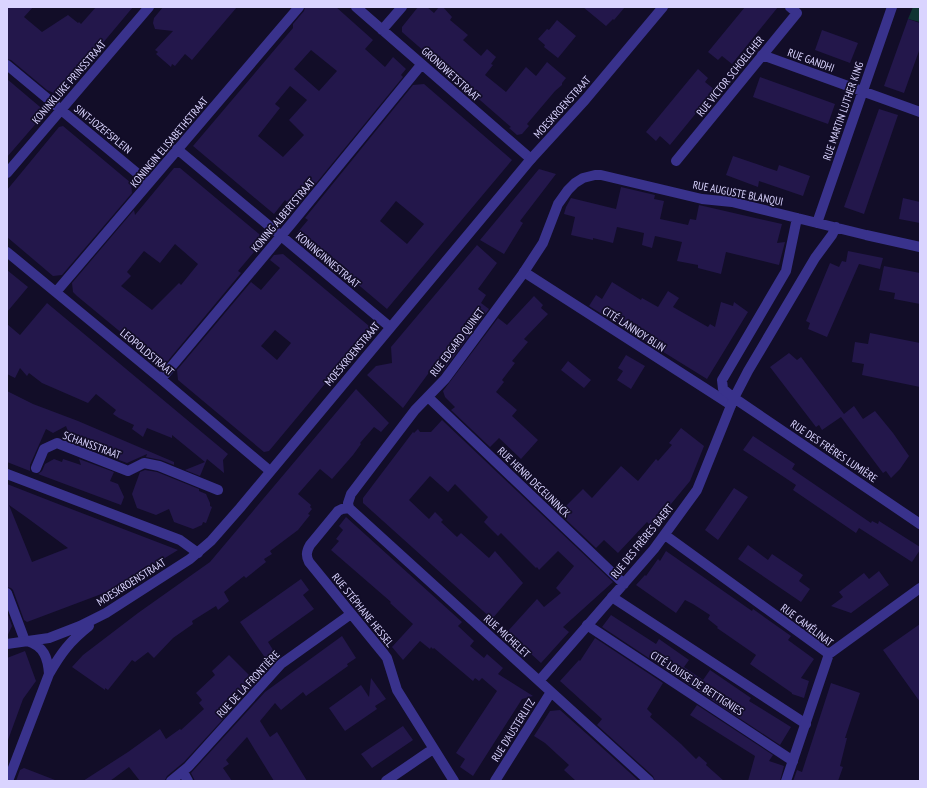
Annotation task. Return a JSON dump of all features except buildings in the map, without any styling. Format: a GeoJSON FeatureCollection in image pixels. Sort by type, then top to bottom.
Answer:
{"type":"FeatureCollection","features":[{"type":"Feature","properties":{"kind":"street","name":"KONINKLIJKE PRINSSTRAAT"},"geometry":{"type":"LineString","coordinates":[[7,173],[148,7]]}},
{"type":"Feature","properties":{"kind":"street","name":"KONINGIN ELISABETHSTRAAT"},"geometry":{"type":"LineString","coordinates":[[56,292],[299,7]]}},
{"type":"Feature","properties":{"kind":"street","name":"GRONDWETSTRAAT"},"geometry":{"type":"LineString","coordinates":[[356,7],[531,159]]}},
{"type":"Feature","properties":{"kind":"street"},"geometry":{"type":"LineString","coordinates":[[382,30],[402,7]]}},
{"type":"Feature","properties":{"kind":"street","name":"MOESKROENSTRAAT"},"geometry":{"type":"LineString","coordinates":[[7,644],[37,640],[61,634],[80,626],[106,613],[198,553],[270,472],[531,159],[585,100],[663,7]]}},
{"type":"Feature","properties":{"kind":"street","name":"RUE VICTOR SCHOELCHER"},"geometry":{"type":"LineString","coordinates":[[676,161],[797,13],[790,7]]}},
{"type":"Feature","properties":{"kind":"street","name":"RUE MARTIN LUTHER KING"},"geometry":{"type":"LineString","coordinates":[[817,222],[892,7]]}},
{"type":"Feature","properties":{"kind":"street","name":"RUE GANDHI"},"geometry":{"type":"LineString","coordinates":[[762,56],[920,112]]}},
{"type":"Feature","properties":{"kind":"street","name":"SINT-JOZEFSPLEIN"},"geometry":{"type":"LineString","coordinates":[[7,65],[149,183]]}},
{"type":"Feature","properties":{"kind":"street","name":"KONING ALBERTSTRAAT"},"geometry":{"type":"LineString","coordinates":[[161,379],[281,236],[421,65]]}},
{"type":"Feature","properties":{"kind":"street","name":"KONINGINNESTRAAT"},"geometry":{"type":"LineString","coordinates":[[177,149],[390,327]]}},
{"type":"Feature","properties":{"kind":"street","name":"RUE AUGUSTE BLANQUI"},"geometry":{"type":"LineString","coordinates":[[575,183],[590,176],[601,176],[702,199],[732,202],[920,247]]}},
{"type":"Feature","properties":{"kind":"street","name":"RUE EDGARD QUINET"},"geometry":{"type":"LineString","coordinates":[[349,508],[348,503],[351,494],[415,410],[445,379],[524,272],[542,243],[558,204],[575,183]]}},
{"type":"Feature","properties":{"kind":"street"},"geometry":{"type":"LineString","coordinates":[[732,402],[723,389],[722,380],[786,272],[797,218]]}},
{"type":"Feature","properties":{"kind":"street","name":"RUE DES FRÈRES BAERT"},"geometry":{"type":"LineString","coordinates":[[540,681],[665,535],[697,490],[732,402],[755,359],[815,258],[830,239],[836,227]]}},
{"type":"Feature","properties":{"kind":"street","name":"LEOPOLDSTRAAT"},"geometry":{"type":"LineString","coordinates":[[7,252],[161,379],[270,472]]}},
{"type":"Feature","properties":{"kind":"street","name":"CITÉ LANNOY BLIN"},"geometry":{"type":"LineString","coordinates":[[524,272],[732,402]]}},
{"type":"Feature","properties":{"kind":"street","name":"RUE HENRI DECEUNINCK"},"geometry":{"type":"LineString","coordinates":[[428,397],[624,584]]}},
{"type":"Feature","properties":{"kind":"street","name":"RUE DES FRÈRES LUMIÈRE"},"geometry":{"type":"LineString","coordinates":[[732,402],[920,524]]}},
{"type":"Feature","properties":{"kind":"street","name":"SCHANSSTRAAT"},"geometry":{"type":"LineString","coordinates":[[36,468],[44,449],[57,443],[128,471],[144,463],[160,466],[218,490]]}},
{"type":"Feature","properties":{"kind":"street"},"geometry":{"type":"LineString","coordinates":[[7,474],[180,540],[198,553]]}},
{"type":"Feature","properties":{"kind":"street","name":"RUE STÉPHANE HESSEL"},"geometry":{"type":"LineString","coordinates":[[349,508],[342,509],[334,516],[310,545],[306,554],[309,562],[387,658],[397,690],[454,781]]}},
{"type":"Feature","properties":{"kind":"street","name":"RUE MICHELET"},"geometry":{"type":"LineString","coordinates":[[349,508],[649,781]]}},
{"type":"Feature","properties":{"kind":"street","name":"RUE CAMÉLINAT"},"geometry":{"type":"LineString","coordinates":[[665,535],[829,654],[786,781]]}},
{"type":"Feature","properties":{"kind":"street"},"geometry":{"type":"LineString","coordinates":[[829,654],[920,588]]}},
{"type":"Feature","properties":{"kind":"street"},"geometry":{"type":"LineString","coordinates":[[7,593],[25,641],[33,643],[43,651],[47,657],[50,674]]}},
{"type":"Feature","properties":{"kind":"street"},"geometry":{"type":"LineString","coordinates":[[612,597],[806,724]]}},
{"type":"Feature","properties":{"kind":"street"},"geometry":{"type":"LineString","coordinates":[[8,781],[50,674],[67,646],[80,633],[106,613]]}},
{"type":"Feature","properties":{"kind":"street","name":"RUE DE LA FRONTIÈRE"},"geometry":{"type":"LineString","coordinates":[[171,781],[186,777],[281,664],[352,614]]}},
{"type":"Feature","properties":{"kind":"street","name":"CITÉ LOUISE DE BETTIGNIES"},"geometry":{"type":"LineString","coordinates":[[587,625],[793,761]]}},
{"type":"Feature","properties":{"kind":"street","name":"RUE D'AUSTERLITZ"},"geometry":{"type":"LineString","coordinates":[[495,781],[551,692]]}},
{"type":"Feature","properties":{"kind":"street"},"geometry":{"type":"LineString","coordinates":[[386,781],[433,749]]}},
{"type":"Feature","properties":{"kind":"green space"},"geometry":{"type":"Polygon","coordinates":[[[913,7],[920,7],[920,22],[908,19],[913,7]]]}}]}
